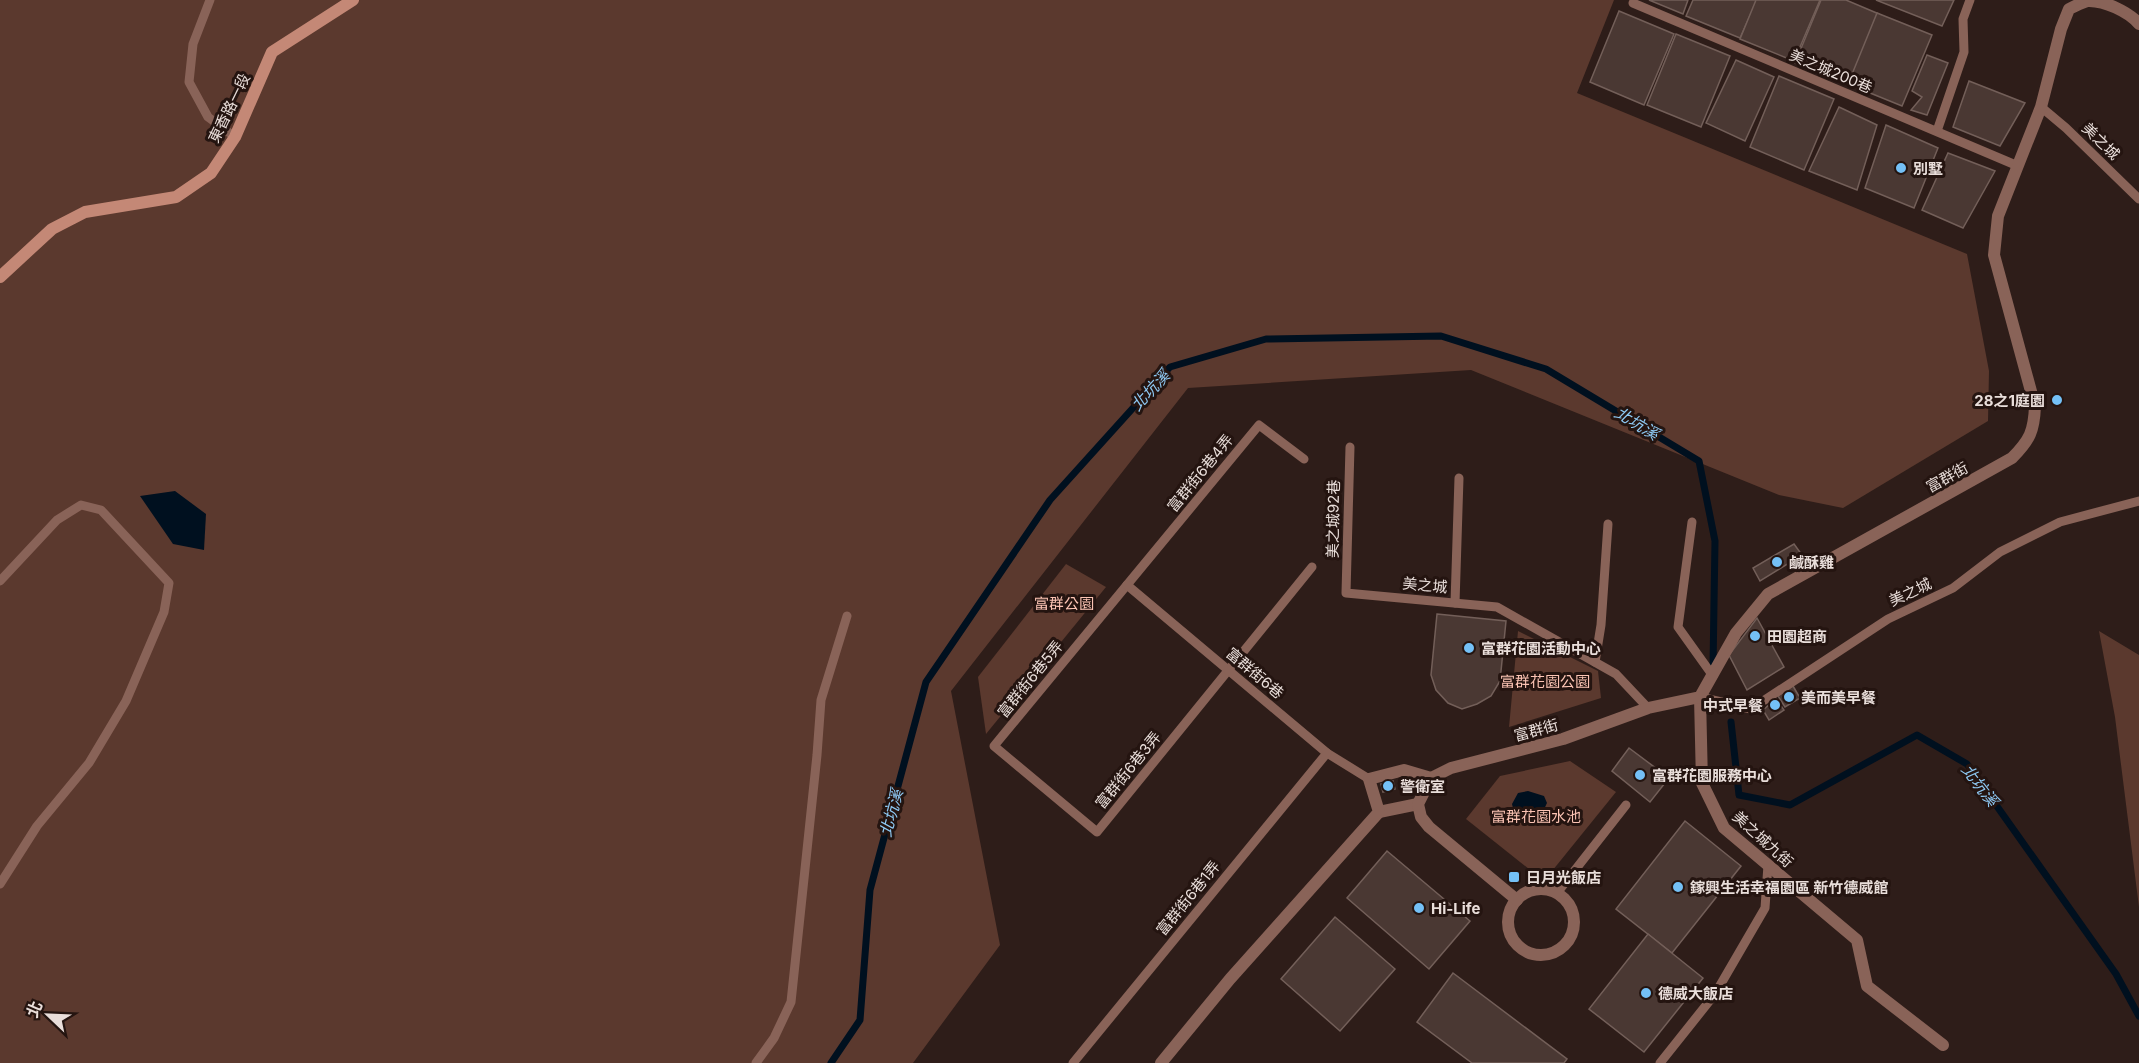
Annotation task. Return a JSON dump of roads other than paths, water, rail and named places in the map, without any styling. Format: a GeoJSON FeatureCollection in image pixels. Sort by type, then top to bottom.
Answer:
{"type":"FeatureCollection","features":[{"type":"Feature","properties":{"kind":"street","name":"東香路一段"},"geometry":{"type":"LineString","coordinates":[[0,277],[52,229],[85,212],[176,197],[211,173],[235,137],[272,52],[353,0]]}},
{"type":"Feature","properties":{"kind":"street","name":"富群街"},"geometry":{"type":"LineString","coordinates":[[1431,778],[1451,768],[1563,739],[1648,708],[1700,697],[1736,633],[1768,594],[2012,458],[2024,446],[2034,429],[2035,406],[1994,255],[1998,216],[2041,107],[2061,29],[2069,9],[2089,1],[2109,4],[2133,16],[2139,24]]}},
{"type":"Feature","properties":{"kind":"street","name":"美之城九街"},"geometry":{"type":"LineString","coordinates":[[1700,697],[1702,783],[1724,828],[1857,940],[1867,986],[1943,1046]]}},
{"type":"Feature","properties":{"kind":"street"},"geometry":{"type":"LineString","coordinates":[[1379,812],[1368,779],[1404,770],[1431,778],[1418,804],[1420,817],[1516,900]]}},
{"type":"Feature","properties":{"kind":"street"},"geometry":{"type":"LineString","coordinates":[[1161,1063],[1230,979],[1379,812],[1418,804]]}},
{"type":"Feature","properties":{"kind":"street"},"geometry":{"type":"LineString","coordinates":[[1536,889],[1557,892],[1572,909],[1573,931],[1568,941],[1560,949],[1540,955],[1530,953],[1513,940],[1508,919],[1511,909],[1516,900],[1525,893],[1536,889]]}},
{"type":"Feature","properties":{"kind":"lane"},"geometry":{"type":"LineString","coordinates":[[210,0],[193,44],[189,82],[208,117],[235,137]]}},
{"type":"Feature","properties":{"kind":"lane"},"geometry":{"type":"LineString","coordinates":[[1937,131],[1964,51],[1963,19],[1970,0]]}},
{"type":"Feature","properties":{"kind":"lane","name":"美之城200巷"},"geometry":{"type":"LineString","coordinates":[[1633,3],[2018,166]]}},
{"type":"Feature","properties":{"kind":"lane","name":"美之城"},"geometry":{"type":"LineString","coordinates":[[2041,107],[2066,128],[2139,199]]}},
{"type":"Feature","properties":{"kind":"lane","name":"富群街6巷4弄"},"geometry":{"type":"LineString","coordinates":[[1127,585],[1259,425],[1304,459]]}},
{"type":"Feature","properties":{"kind":"lane","name":"美之城92巷"},"geometry":{"type":"LineString","coordinates":[[1346,593],[1350,447]]}},
{"type":"Feature","properties":{"kind":"lane"},"geometry":{"type":"LineString","coordinates":[[1455,603],[1459,478]]}},
{"type":"Feature","properties":{"kind":"lane","name":"美之城"},"geometry":{"type":"LineString","coordinates":[[1700,697],[1751,709],[1888,619],[1953,588],[2000,552],[2060,522],[2139,501]]}},
{"type":"Feature","properties":{"kind":"lane"},"geometry":{"type":"LineString","coordinates":[[0,581],[57,520],[81,505],[101,510],[169,583],[164,612],[126,701],[89,763],[37,826],[0,884]]}},
{"type":"Feature","properties":{"kind":"lane"},"geometry":{"type":"LineString","coordinates":[[1692,522],[1678,627],[1713,676]]}},
{"type":"Feature","properties":{"kind":"lane"},"geometry":{"type":"LineString","coordinates":[[1595,662],[1601,625],[1608,524]]}},
{"type":"Feature","properties":{"kind":"lane"},"geometry":{"type":"LineString","coordinates":[[1229,671],[1312,567]]}},
{"type":"Feature","properties":{"kind":"lane","name":"富群街6巷"},"geometry":{"type":"LineString","coordinates":[[1127,585],[1327,753],[1368,779]]}},
{"type":"Feature","properties":{"kind":"lane","name":"富群街6巷5弄"},"geometry":{"type":"LineString","coordinates":[[1040,785],[994,746],[1127,585]]}},
{"type":"Feature","properties":{"kind":"lane","name":"美之城"},"geometry":{"type":"LineString","coordinates":[[1346,593],[1497,607],[1616,674],[1648,708]]}},
{"type":"Feature","properties":{"kind":"lane"},"geometry":{"type":"LineString","coordinates":[[756,1063],[774,1038],[790,1002],[821,700],[847,616]]}},
{"type":"Feature","properties":{"kind":"lane","name":"富群街6巷3弄"},"geometry":{"type":"LineString","coordinates":[[1040,785],[1096,832],[1229,671]]}},
{"type":"Feature","properties":{"kind":"lane","name":"富群街6巷1弄"},"geometry":{"type":"LineString","coordinates":[[1073,1063],[1327,753]]}},
{"type":"Feature","properties":{"kind":"lane"},"geometry":{"type":"LineString","coordinates":[[1557,892],[1626,805]]}},
{"type":"Feature","properties":{"kind":"lane"},"geometry":{"type":"LineString","coordinates":[[1660,1063],[1715,994],[1765,908],[1768,865]]}},
{"type":"Feature","properties":{"kind":"water"},"geometry":{"type":"Polygon","coordinates":[[[175,491],[206,514],[204,550],[173,544],[140,496],[175,491]]]}},
{"type":"Feature","properties":{"kind":"water"},"geometry":{"type":"Polygon","coordinates":[[[1528,791],[1544,796],[1547,803],[1541,815],[1531,822],[1519,817],[1512,804],[1518,793],[1528,791]]]}},
{"type":"Feature","properties":{"kind":"waterway","name":"北坑溪"},"geometry":{"type":"LineString","coordinates":[[831,1063],[860,1020],[870,890],[926,682],[1050,500],[1170,367],[1266,339],[1441,336],[1546,369],[1699,461],[1715,541],[1713,667]]}},
{"type":"Feature","properties":{"kind":"waterway","name":"北坑溪"},"geometry":{"type":"LineString","coordinates":[[1731,722],[1739,795],[1790,805],[1917,735],[1967,764],[2116,974],[2139,1016]]}},
{"type":"Feature","properties":{"kind":"place","name":"別墅"},"geometry":{"type":"Point","coordinates":[1901,168]}},
{"type":"Feature","properties":{"kind":"place","name":"28之1庭園"},"geometry":{"type":"Point","coordinates":[2057,400]}},
{"type":"Feature","properties":{"kind":"place","name":"鹹酥雞"},"geometry":{"type":"Point","coordinates":[1777,562]}},
{"type":"Feature","properties":{"kind":"place","name":"田園超商"},"geometry":{"type":"Point","coordinates":[1755,636]}},
{"type":"Feature","properties":{"kind":"place","name":"富群花園活動中心"},"geometry":{"type":"Point","coordinates":[1469,648]}},
{"type":"Feature","properties":{"kind":"place","name":"美而美早餐"},"geometry":{"type":"Point","coordinates":[1789,697]}},
{"type":"Feature","properties":{"kind":"place","name":"中式早餐"},"geometry":{"type":"Point","coordinates":[1775,705]}},
{"type":"Feature","properties":{"kind":"place","name":"富群花園服務中心"},"geometry":{"type":"Point","coordinates":[1640,775]}},
{"type":"Feature","properties":{"kind":"place","name":"警衛室"},"geometry":{"type":"Point","coordinates":[1388,786]}},
{"type":"Feature","properties":{"kind":"place","name":"日月光飯店"},"geometry":{"type":"Point","coordinates":[1514,877]}},
{"type":"Feature","properties":{"kind":"place","name":"鎵興生活幸福園區 新竹德威館"},"geometry":{"type":"Point","coordinates":[1678,887]}},
{"type":"Feature","properties":{"kind":"place","name":"Hi-Life"},"geometry":{"type":"Point","coordinates":[1419,908]}},
{"type":"Feature","properties":{"kind":"place","name":"德威大飯店"},"geometry":{"type":"Point","coordinates":[1646,993]}},
{"type":"Feature","properties":{"kind":"park label","name":"富群公園"},"geometry":{"type":"Point","coordinates":[1064,603]}},
{"type":"Feature","properties":{"kind":"park label","name":"富群花園公園"},"geometry":{"type":"Point","coordinates":[1545,681]}},
{"type":"Feature","properties":{"kind":"park label","name":"富群花園水池"},"geometry":{"type":"Point","coordinates":[1536,816]}}]}
